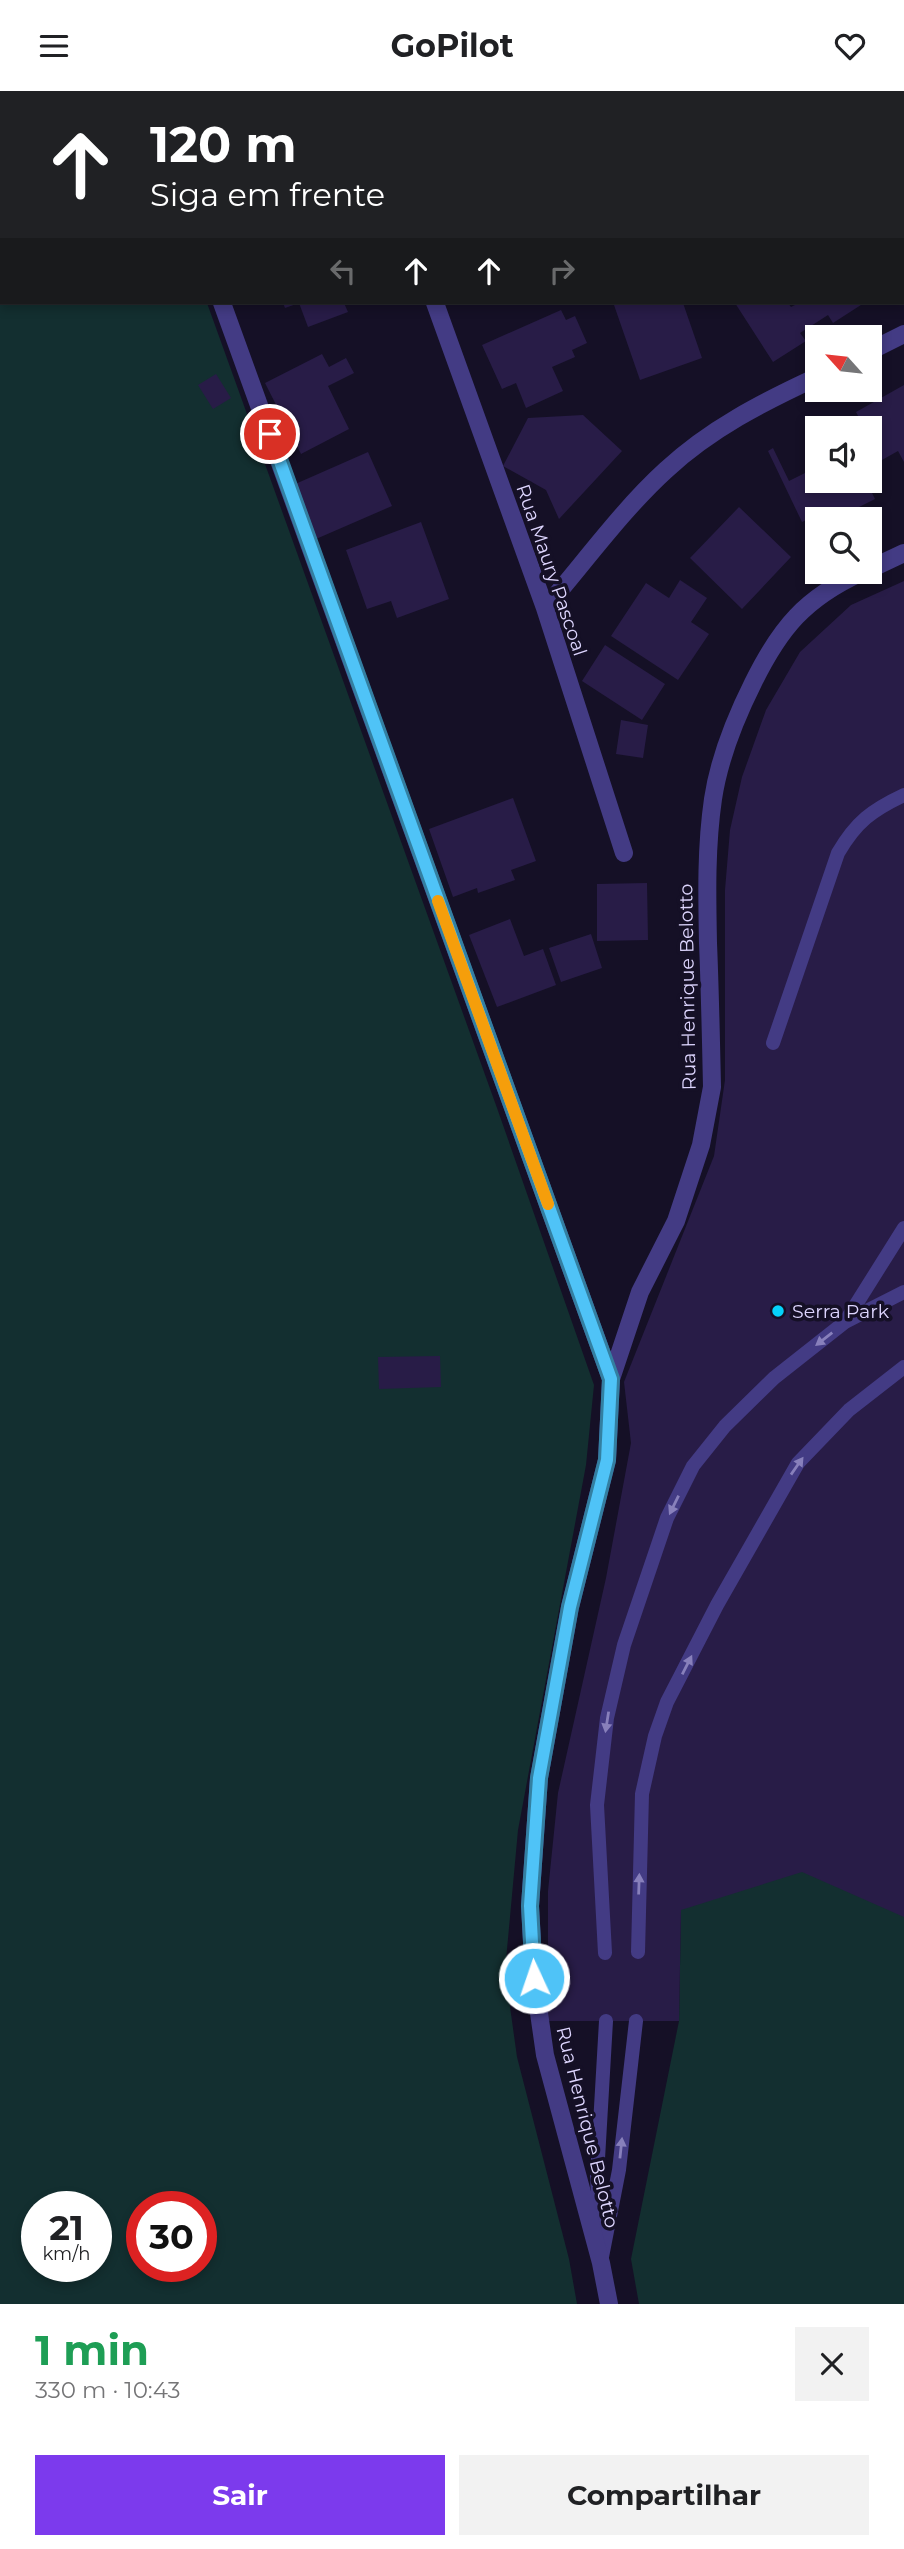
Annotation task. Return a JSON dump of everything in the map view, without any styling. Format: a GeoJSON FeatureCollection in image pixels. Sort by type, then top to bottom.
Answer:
{"type":"FeatureCollection","features":[{"type":"Feature","properties":{"kind":"street"},"geometry":{"type":"LineString","coordinates":[[223,305],[611,1379]]}},
{"type":"Feature","properties":{"kind":"street","name":"Rua Maury Pascoal"},"geometry":{"type":"LineString","coordinates":[[436,305],[545,608],[624,853]]}},
{"type":"Feature","properties":{"kind":"street"},"geometry":{"type":"LineString","coordinates":[[882,345],[904,334]]}},
{"type":"Feature","properties":{"kind":"street"},"geometry":{"type":"LineString","coordinates":[[545,608],[643,492],[683,455],[735,419],[805,383]]}},
{"type":"Feature","properties":{"kind":"street"},"geometry":{"type":"LineString","coordinates":[[882,563],[904,553]]}},
{"type":"Feature","properties":{"kind":"street","name":"Rua Henrique Belotto"},"geometry":{"type":"LineString","coordinates":[[609,2304],[601,2263],[545,2055],[534,1978],[530,1906],[539,1778],[570,1607],[607,1460],[611,1379],[640,1292],[676,1221],[701,1145],[712,1087],[706,861],[713,797],[728,742],[743,703],[781,632],[801,610],[839,584]]}},
{"type":"Feature","properties":{"kind":"lane"},"geometry":{"type":"LineString","coordinates":[[773,1043],[838,853],[852,830],[876,808],[904,795]]}},
{"type":"Feature","properties":{"kind":"lane"},"geometry":{"type":"LineString","coordinates":[[845,1322],[904,1228]]}},
{"type":"Feature","properties":{"kind":"lane"},"geometry":{"type":"LineString","coordinates":[[605,1953],[597,1805],[607,1719],[624,1645],[667,1518],[693,1466],[725,1426],[774,1378],[845,1322],[904,1292]]}},
{"type":"Feature","properties":{"kind":"lane"},"geometry":{"type":"LineString","coordinates":[[638,1952],[642,1794],[654,1736],[667,1702],[717,1605],[798,1463],[849,1410],[904,1367]]}},
{"type":"Feature","properties":{"kind":"lane"},"geometry":{"type":"LineString","coordinates":[[601,2263],[597,2176],[606,2021]]}},
{"type":"Feature","properties":{"kind":"lane"},"geometry":{"type":"LineString","coordinates":[[601,2263],[619,2170],[636,2021]]}},
{"type":"Feature","properties":{"kind":"green space"},"geometry":{"type":"Polygon","coordinates":[[[0,305],[208,305],[594,1385],[586,1465],[518,1830],[505,1971],[517,2057],[569,2259],[577,2304],[0,2304],[0,305]]]}},
{"type":"Feature","properties":{"kind":"green space"},"geometry":{"type":"Polygon","coordinates":[[[904,1395],[904,2304],[639,2304],[631,2259],[679,2021],[681,1910],[656,1867],[904,1395]]]}},
{"type":"Feature","properties":{"kind":"building"},"geometry":{"type":"Polygon","coordinates":[[[300,305],[345,305],[348,312],[308,327],[300,305]]]}},
{"type":"Feature","properties":{"kind":"building"},"geometry":{"type":"Polygon","coordinates":[[[614,305],[684,305],[702,358],[640,380],[614,305]]]}},
{"type":"Feature","properties":{"kind":"building"},"geometry":{"type":"Polygon","coordinates":[[[736,305],[861,305],[833,323],[828,315],[812,325],[805,325],[805,330],[800,333],[805,342],[773,362],[736,305]]]}},
{"type":"Feature","properties":{"kind":"building"},"geometry":{"type":"Polygon","coordinates":[[[561,310],[566,320],[575,316],[587,343],[572,350],[575,357],[552,367],[563,391],[526,408],[516,383],[502,389],[482,345],[561,310]]]}},
{"type":"Feature","properties":{"kind":"building"},"geometry":{"type":"Polygon","coordinates":[[[322,354],[329,367],[346,358],[354,373],[328,386],[349,429],[301,454],[265,383],[322,354]]]}},
{"type":"Feature","properties":{"kind":"building"},"geometry":{"type":"Polygon","coordinates":[[[216,374],[231,398],[213,409],[198,385],[216,374]]]}},
{"type":"Feature","properties":{"kind":"building"},"geometry":{"type":"Polygon","coordinates":[[[904,385],[904,462],[898,451],[882,460],[882,416],[858,416],[856,412],[872,403],[882,403],[882,397],[904,385]]]}},
{"type":"Feature","properties":{"kind":"building"},"geometry":{"type":"Polygon","coordinates":[[[583,415],[622,451],[559,519],[546,490],[503,466],[528,418],[583,415]]]}},
{"type":"Feature","properties":{"kind":"building"},"geometry":{"type":"Polygon","coordinates":[[[773,448],[789,481],[805,473],[805,493],[872,493],[875,499],[859,507],[805,507],[805,520],[802,522],[768,451],[773,448]]]}},
{"type":"Feature","properties":{"kind":"building"},"geometry":{"type":"Polygon","coordinates":[[[368,452],[392,506],[316,539],[293,485],[368,452]]]}},
{"type":"Feature","properties":{"kind":"building"},"geometry":{"type":"Polygon","coordinates":[[[739,507],[791,557],[742,609],[690,558],[739,507]]]}},
{"type":"Feature","properties":{"kind":"building"},"geometry":{"type":"Polygon","coordinates":[[[421,522],[449,599],[397,618],[391,601],[367,609],[346,550],[421,522]]]}},
{"type":"Feature","properties":{"kind":"building"},"geometry":{"type":"Polygon","coordinates":[[[680,580],[707,598],[691,622],[709,634],[678,680],[611,636],[646,583],[669,598],[680,580]]]}},
{"type":"Feature","properties":{"kind":"building","name":"Serra Park"},"geometry":{"type":"Polygon","coordinates":[[[904,581],[904,1917],[802,1872],[681,1910],[679,2021],[548,2021],[548,1891],[558,1793],[606,1578],[631,1443],[624,1382],[714,1156],[725,1080],[725,890],[730,830],[742,777],[766,710],[800,652],[851,605],[904,581]]]}},
{"type":"Feature","properties":{"kind":"building"},"geometry":{"type":"Polygon","coordinates":[[[605,645],[665,684],[642,720],[582,681],[605,645]]]}},
{"type":"Feature","properties":{"kind":"building"},"geometry":{"type":"Polygon","coordinates":[[[621,720],[648,725],[643,758],[616,754],[621,720]]]}},
{"type":"Feature","properties":{"kind":"building"},"geometry":{"type":"Polygon","coordinates":[[[513,798],[536,861],[511,870],[515,880],[478,893],[477,888],[453,897],[429,829],[513,798]]]}},
{"type":"Feature","properties":{"kind":"building"},"geometry":{"type":"Polygon","coordinates":[[[647,883],[648,940],[597,941],[597,884],[647,883]]]}},
{"type":"Feature","properties":{"kind":"building"},"geometry":{"type":"Polygon","coordinates":[[[510,919],[524,956],[543,949],[556,985],[497,1007],[469,935],[510,919]]]}},
{"type":"Feature","properties":{"kind":"building"},"geometry":{"type":"Polygon","coordinates":[[[591,934],[602,968],[561,982],[549,948],[591,934]]]}},
{"type":"Feature","properties":{"kind":"building"},"geometry":{"type":"Polygon","coordinates":[[[440,1356],[441,1387],[379,1389],[378,1357],[440,1356]]]}},
{"type":"Feature","properties":{"kind":"slow traffic"},"geometry":{"type":"LineString","coordinates":[[438,901],[548,1204]]}},
{"type":"Feature","properties":{"kind":"place","name":"Serra Park"},"geometry":{"type":"Point","coordinates":[778,1311]}},
{"type":"Feature","properties":{"kind":"route"},"geometry":{"type":"LineString","coordinates":[[270,434],[611,1379],[607,1460],[570,1607],[539,1778],[530,1906],[534,1978]]}}]}
